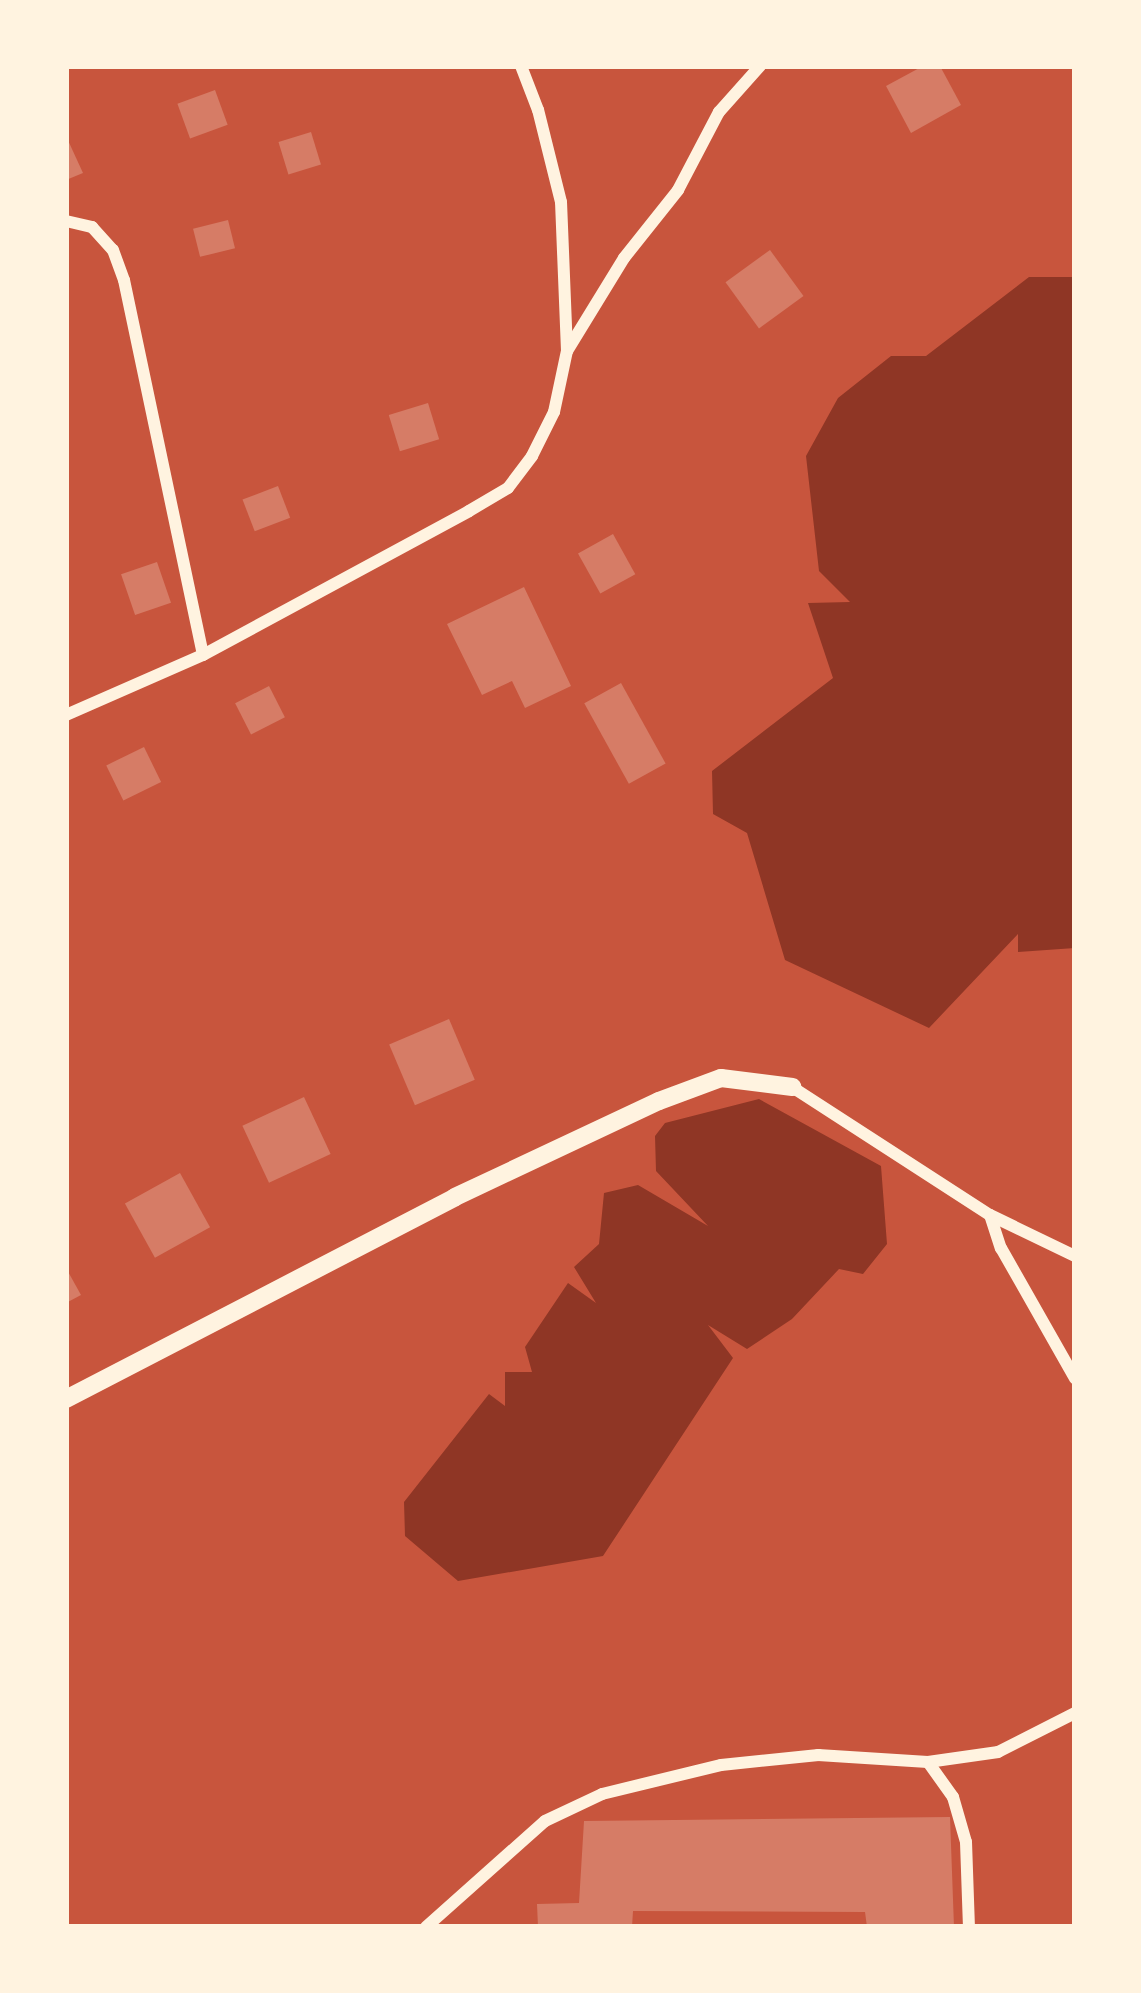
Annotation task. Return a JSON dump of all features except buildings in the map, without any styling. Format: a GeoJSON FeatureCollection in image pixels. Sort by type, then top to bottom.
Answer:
{"type":"FeatureCollection","features":[{"type":"Feature","properties":{"kind":"street"},"geometry":{"type":"LineString","coordinates":[[66,715],[202,655],[508,488],[554,412],[568,351],[561,202],[538,110],[521,66]]}},
{"type":"Feature","properties":{"kind":"street"},"geometry":{"type":"LineString","coordinates":[[568,351],[624,258],[677,190],[719,112],[760,66]]}},
{"type":"Feature","properties":{"kind":"street"},"geometry":{"type":"LineString","coordinates":[[66,221],[92,227],[113,250],[124,280],[202,655]]}},
{"type":"Feature","properties":{"kind":"street"},"geometry":{"type":"LineString","coordinates":[[66,1400],[455,1197],[658,1101],[721,1078],[792,1087],[990,1215],[1071,1251]]}},
{"type":"Feature","properties":{"kind":"street"},"geometry":{"type":"LineString","coordinates":[[990,1215],[1001,1247],[1075,1378]]}},
{"type":"Feature","properties":{"kind":"street"},"geometry":{"type":"LineString","coordinates":[[426,1927],[545,1821],[602,1794],[721,1765],[818,1755],[928,1762],[998,1752],[1075,1713]]}},
{"type":"Feature","properties":{"kind":"street"},"geometry":{"type":"LineString","coordinates":[[928,1762],[953,1797],[966,1842],[969,1927]]}},
{"type":"Feature","properties":{"kind":"shaded area"},"geometry":{"type":"Polygon","coordinates":[[[1029,277],[1075,277],[1075,948],[1018,952],[1018,934],[929,1028],[785,960],[747,833],[713,814],[712,771],[833,678],[808,603],[850,602],[819,571],[806,456],[838,398],[891,356],[926,356],[1029,277]]]}},
{"type":"Feature","properties":{"kind":"shaded area"},"geometry":{"type":"Polygon","coordinates":[[[759,1099],[881,1166],[887,1244],[863,1274],[839,1269],[792,1319],[747,1349],[708,1325],[733,1358],[603,1556],[458,1581],[405,1536],[404,1502],[489,1394],[505,1406],[505,1372],[532,1372],[525,1347],[568,1283],[596,1303],[574,1267],[599,1244],[604,1193],[638,1185],[708,1226],[656,1171],[655,1136],[665,1123],[759,1099]]]}}]}
